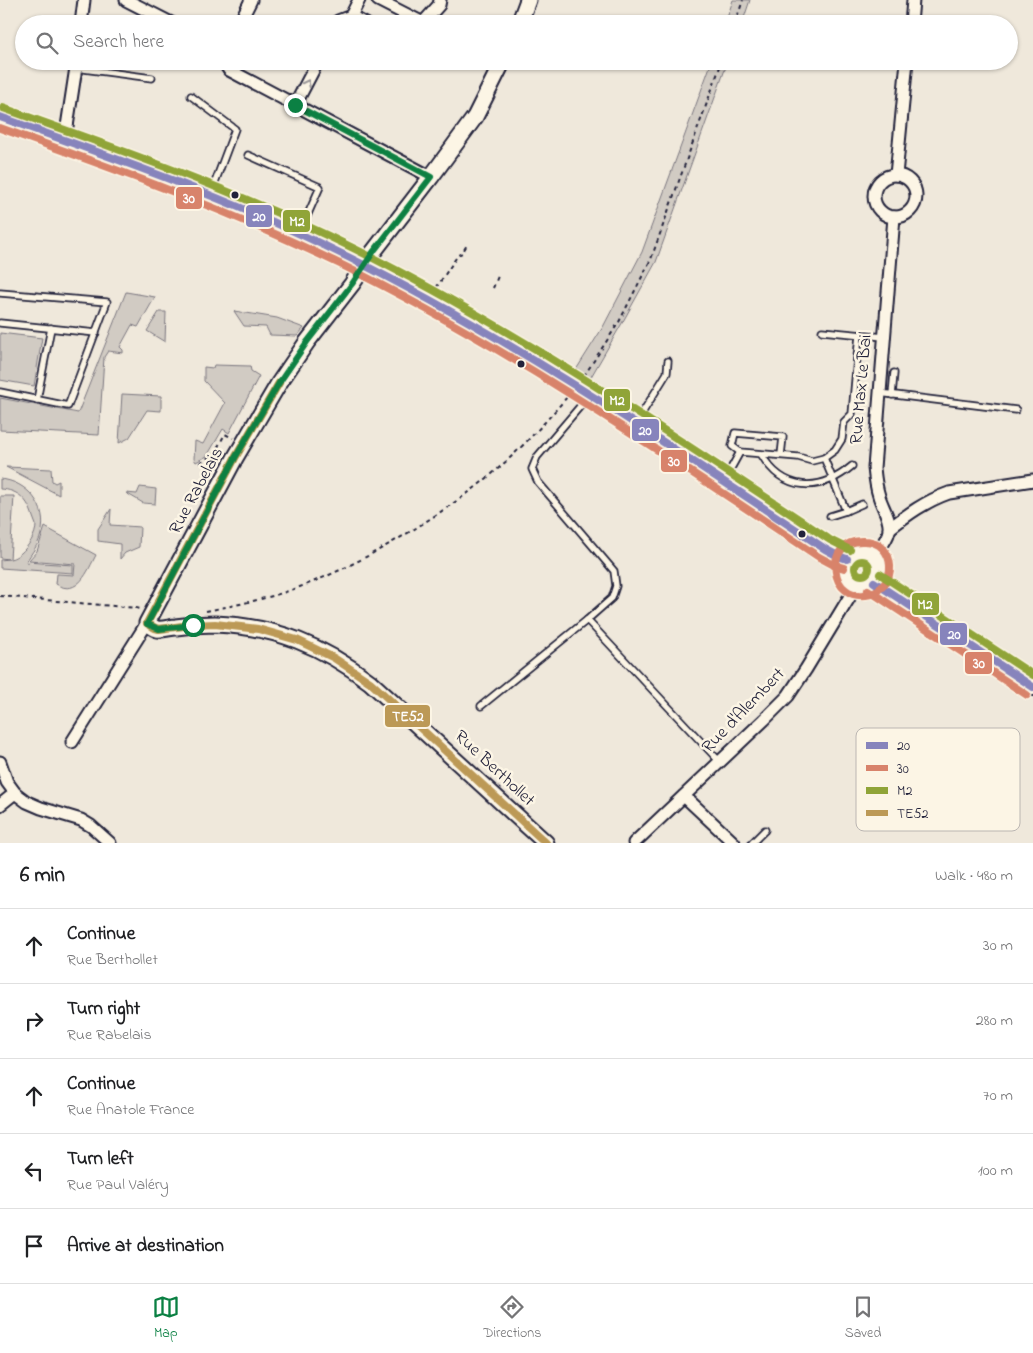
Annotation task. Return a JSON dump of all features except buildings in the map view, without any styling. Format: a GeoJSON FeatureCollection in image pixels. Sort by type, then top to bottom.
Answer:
{"type":"FeatureCollection","features":[{"type":"Feature","properties":{"kind":"main road"},"geometry":{"type":"LineString","coordinates":[[0,117],[211,195],[300,234],[364,265],[429,299],[538,362],[724,481],[825,549],[848,559]]}},
{"type":"Feature","properties":{"kind":"main road"},"geometry":{"type":"LineString","coordinates":[[865,551],[874,555],[878,560],[880,571],[874,582],[865,586],[850,581],[845,570],[845,564],[851,555],[865,551]]}},
{"type":"Feature","properties":{"kind":"main road"},"geometry":{"type":"LineString","coordinates":[[874,582],[1033,687]]}},
{"type":"Feature","properties":{"kind":"street"},"geometry":{"type":"LineString","coordinates":[[82,15],[84,0]]}},
{"type":"Feature","properties":{"kind":"street"},"geometry":{"type":"LineString","coordinates":[[126,0],[150,5],[162,15]]}},
{"type":"Feature","properties":{"kind":"street"},"geometry":{"type":"LineString","coordinates":[[244,15],[251,0]]}},
{"type":"Feature","properties":{"kind":"street"},"geometry":{"type":"LineString","coordinates":[[351,15],[359,0]]}},
{"type":"Feature","properties":{"kind":"street"},"geometry":{"type":"LineString","coordinates":[[378,0],[407,15]]}},
{"type":"Feature","properties":{"kind":"street"},"geometry":{"type":"LineString","coordinates":[[430,15],[439,5],[440,0]]}},
{"type":"Feature","properties":{"kind":"street"},"geometry":{"type":"LineString","coordinates":[[522,15],[528,0]]}},
{"type":"Feature","properties":{"kind":"street"},"geometry":{"type":"LineString","coordinates":[[911,15],[913,0]]}},
{"type":"Feature","properties":{"kind":"street"},"geometry":{"type":"LineString","coordinates":[[64,140],[75,70]]}},
{"type":"Feature","properties":{"kind":"street"},"geometry":{"type":"LineString","coordinates":[[229,70],[431,177]]}},
{"type":"Feature","properties":{"kind":"street"},"geometry":{"type":"LineString","coordinates":[[295,105],[313,70]]}},
{"type":"Feature","properties":{"kind":"street","name":"Rue Rabelais"},"geometry":{"type":"LineString","coordinates":[[72,742],[150,618],[244,443],[279,383],[307,342],[352,284],[374,251],[474,117],[498,70]]}},
{"type":"Feature","properties":{"kind":"street"},"geometry":{"type":"LineString","coordinates":[[896,175],[906,70]]}},
{"type":"Feature","properties":{"kind":"street"},"geometry":{"type":"LineString","coordinates":[[896,175],[905,177],[911,182],[915,189],[916,197],[914,206],[909,212],[902,216],[894,217],[886,215],[879,210],[875,203],[874,195],[876,187],[881,180],[896,175]]}},
{"type":"Feature","properties":{"kind":"street","name":"Rue Max Le Bail"},"geometry":{"type":"LineString","coordinates":[[889,530],[889,523],[875,482],[874,468],[894,217]]}},
{"type":"Feature","properties":{"kind":"street"},"geometry":{"type":"LineString","coordinates":[[874,555],[886,538],[889,530],[916,508],[937,497],[949,493],[1033,480]]}},
{"type":"Feature","properties":{"kind":"street","name":"Rue d'Alembert"},"geometry":{"type":"LineString","coordinates":[[634,843],[788,696],[817,652],[852,593],[855,584]]}},
{"type":"Feature","properties":{"kind":"street","name":"Rue Berthollet"},"geometry":{"type":"LineString","coordinates":[[150,618],[159,629],[214,624],[252,628],[290,637],[330,655],[351,667],[370,682],[546,843]]}},
{"type":"Feature","properties":{"kind":"street"},"geometry":{"type":"LineString","coordinates":[[0,762],[7,782],[15,793],[27,802],[81,820],[91,826],[110,843]]}},
{"type":"Feature","properties":{"kind":"street"},"geometry":{"type":"LineString","coordinates":[[0,805],[15,793]]}},
{"type":"Feature","properties":{"kind":"street"},"geometry":{"type":"LineString","coordinates":[[684,796],[734,843]]}},
{"type":"Feature","properties":{"kind":"lane"},"geometry":{"type":"LineString","coordinates":[[105,70],[152,78]]}},
{"type":"Feature","properties":{"kind":"lane"},"geometry":{"type":"LineString","coordinates":[[191,96],[235,129],[211,195]]}},
{"type":"Feature","properties":{"kind":"lane"},"geometry":{"type":"LineString","coordinates":[[248,154],[320,187],[300,234]]}},
{"type":"Feature","properties":{"kind":"lane"},"geometry":{"type":"LineString","coordinates":[[0,293],[108,302],[68,406],[0,392]]}},
{"type":"Feature","properties":{"kind":"lane"},"geometry":{"type":"LineString","coordinates":[[0,323],[96,333]]}},
{"type":"Feature","properties":{"kind":"lane"},"geometry":{"type":"LineString","coordinates":[[37,400],[51,328]]}},
{"type":"Feature","properties":{"kind":"lane"},"geometry":{"type":"LineString","coordinates":[[822,331],[884,338]]}},
{"type":"Feature","properties":{"kind":"lane"},"geometry":{"type":"LineString","coordinates":[[782,455],[784,437],[735,433],[732,446],[740,452],[798,457],[812,461],[824,458],[835,450],[842,439],[844,422],[852,414],[859,335]]}},
{"type":"Feature","properties":{"kind":"lane"},"geometry":{"type":"LineString","coordinates":[[635,424],[667,373],[668,361]]}},
{"type":"Feature","properties":{"kind":"lane"},"geometry":{"type":"LineString","coordinates":[[892,395],[894,373]]}},
{"type":"Feature","properties":{"kind":"lane"},"geometry":{"type":"LineString","coordinates":[[481,706],[612,598],[616,586],[614,571],[538,482],[532,470],[537,457],[583,391]]}},
{"type":"Feature","properties":{"kind":"lane"},"geometry":{"type":"LineString","coordinates":[[879,393],[1016,410]]}},
{"type":"Feature","properties":{"kind":"lane"},"geometry":{"type":"LineString","coordinates":[[724,481],[740,452]]}},
{"type":"Feature","properties":{"kind":"lane"},"geometry":{"type":"LineString","coordinates":[[761,454],[768,465],[786,480],[810,485],[833,480],[844,474],[852,466]]}},
{"type":"Feature","properties":{"kind":"lane"},"geometry":{"type":"LineString","coordinates":[[824,458],[846,511]]}},
{"type":"Feature","properties":{"kind":"lane"},"geometry":{"type":"LineString","coordinates":[[830,516],[862,504]]}},
{"type":"Feature","properties":{"kind":"lane"},"geometry":{"type":"LineString","coordinates":[[587,620],[720,762]]}},
{"type":"Feature","properties":{"kind":"lane"},"geometry":{"type":"LineString","coordinates":[[752,843],[765,830]]}},
{"type":"Feature","properties":{"kind":"path"},"geometry":{"type":"LineString","coordinates":[[738,15],[743,0]]}},
{"type":"Feature","properties":{"kind":"path"},"geometry":{"type":"LineString","coordinates":[[202,612],[234,606],[294,589],[361,560],[398,539],[436,515],[493,473],[535,432],[583,391],[603,348],[619,322],[651,259],[719,70]]}},
{"type":"Feature","properties":{"kind":"path"},"geometry":{"type":"LineString","coordinates":[[436,290],[466,245]]}},
{"type":"Feature","properties":{"kind":"path"},"geometry":{"type":"LineString","coordinates":[[493,288],[500,274]]}},
{"type":"Feature","properties":{"kind":"path"},"geometry":{"type":"LineString","coordinates":[[200,463],[214,454],[225,434],[244,443]]}},
{"type":"Feature","properties":{"kind":"path"},"geometry":{"type":"LineString","coordinates":[[0,596],[136,608],[150,618]]}},
{"type":"Feature","properties":{"kind":"shaded area"},"geometry":{"type":"Polygon","coordinates":[[[733,0],[750,0],[745,15],[728,15],[733,0]]]}},
{"type":"Feature","properties":{"kind":"shaded area"},"geometry":{"type":"Polygon","coordinates":[[[709,70],[725,70],[656,262],[588,382],[574,373],[603,327],[642,252],[709,70]]]}},
{"type":"Feature","properties":{"kind":"shaded area"},"geometry":{"type":"Polygon","coordinates":[[[126,292],[155,297],[138,327],[132,325],[120,347],[123,353],[108,351],[104,357],[99,435],[0,430],[0,398],[78,413],[126,292]]]}},
{"type":"Feature","properties":{"kind":"shaded area"},"geometry":{"type":"Polygon","coordinates":[[[234,311],[277,318],[304,328],[297,336],[270,335],[266,327],[244,326],[234,311]]]}},
{"type":"Feature","properties":{"kind":"shaded area"},"geometry":{"type":"Polygon","coordinates":[[[159,312],[166,312],[165,342],[147,331],[159,312]]]}},
{"type":"Feature","properties":{"kind":"shaded area"},"geometry":{"type":"Polygon","coordinates":[[[0,333],[42,338],[34,386],[0,380],[0,333]]]}},
{"type":"Feature","properties":{"kind":"shaded area"},"geometry":{"type":"Polygon","coordinates":[[[214,365],[250,366],[251,371],[259,376],[229,433],[223,429],[207,456],[196,462],[194,459],[195,441],[203,444],[225,403],[204,381],[204,367],[213,368],[214,365]]]}},
{"type":"Feature","properties":{"kind":"shaded area"},"geometry":{"type":"Polygon","coordinates":[[[122,394],[161,396],[161,411],[147,410],[129,438],[119,443],[122,394]]]}},
{"type":"Feature","properties":{"kind":"shaded area"},"geometry":{"type":"Polygon","coordinates":[[[6,467],[51,469],[52,481],[55,483],[59,481],[59,495],[6,467]]]}},
{"type":"Feature","properties":{"kind":"shaded area"},"geometry":{"type":"Polygon","coordinates":[[[0,479],[10,481],[27,490],[39,505],[42,514],[43,524],[40,538],[26,562],[73,565],[73,573],[0,568],[0,560],[9,559],[0,558],[0,496],[14,496],[10,559],[26,548],[33,537],[36,525],[31,511],[22,497],[12,491],[0,489],[0,479]]]}},
{"type":"Feature","properties":{"kind":"shaded area"},"geometry":{"type":"Polygon","coordinates":[[[140,487],[156,489],[155,504],[143,503],[126,493],[137,494],[140,487]]]}},
{"type":"Feature","properties":{"kind":"shaded area"},"geometry":{"type":"Polygon","coordinates":[[[111,509],[110,525],[140,527],[139,547],[125,553],[120,559],[120,544],[98,541],[98,529],[111,509]]]}},
{"type":"Feature","properties":{"kind":"shaded area"},"geometry":{"type":"Polygon","coordinates":[[[45,527],[96,555],[86,574],[76,585],[64,587],[56,584],[57,574],[74,575],[75,564],[29,560],[37,551],[45,527]]]}},
{"type":"Feature","properties":{"kind":"transit line","name":"M2"},"geometry":{"type":"LineString","coordinates":[[3,108],[224,190],[353,248],[415,280],[476,314],[596,387],[830,540],[850,550]]}},
{"type":"Feature","properties":{"kind":"transit line","name":"20"},"geometry":{"type":"LineString","coordinates":[[0,117],[132,165],[263,217],[410,289],[471,323],[591,396],[825,549],[847,559]]}},
{"type":"Feature","properties":{"kind":"transit line","name":"30"},"geometry":{"type":"LineString","coordinates":[[0,128],[130,175],[216,209],[300,245],[404,297],[526,367],[645,441],[819,557],[844,568]]}},
{"type":"Feature","properties":{"kind":"transit line","name":"TE52"},"geometry":{"type":"LineString","coordinates":[[279,383],[235,458],[147,623],[159,629],[215,624],[258,629],[297,640],[334,658],[370,682],[546,843]]}},
{"type":"Feature","properties":{"kind":"transit line","name":"30"},"geometry":{"type":"LineString","coordinates":[[871,594],[856,595],[846,590],[839,581],[836,570],[837,559],[842,550],[851,543],[872,542],[879,545],[886,552],[890,571],[885,583],[877,591]]}},
{"type":"Feature","properties":{"kind":"transit line","name":"M2"},"geometry":{"type":"LineString","coordinates":[[862,561],[867,563],[869,568],[867,573],[862,575],[857,573],[855,568],[857,563],[862,561]]}},
{"type":"Feature","properties":{"kind":"transit line","name":"M2"},"geometry":{"type":"LineString","coordinates":[[880,574],[1033,675]]}},
{"type":"Feature","properties":{"kind":"transit line","name":"20"},"geometry":{"type":"LineString","coordinates":[[874,582],[1033,687]]}},
{"type":"Feature","properties":{"kind":"transit line","name":"30"},"geometry":{"type":"LineString","coordinates":[[868,590],[1027,695]]}},
{"type":"Feature","properties":{"kind":"route"},"geometry":{"type":"LineString","coordinates":[[193,625],[159,629],[147,624],[235,458],[279,383],[374,251],[431,177],[295,105]]}}]}
